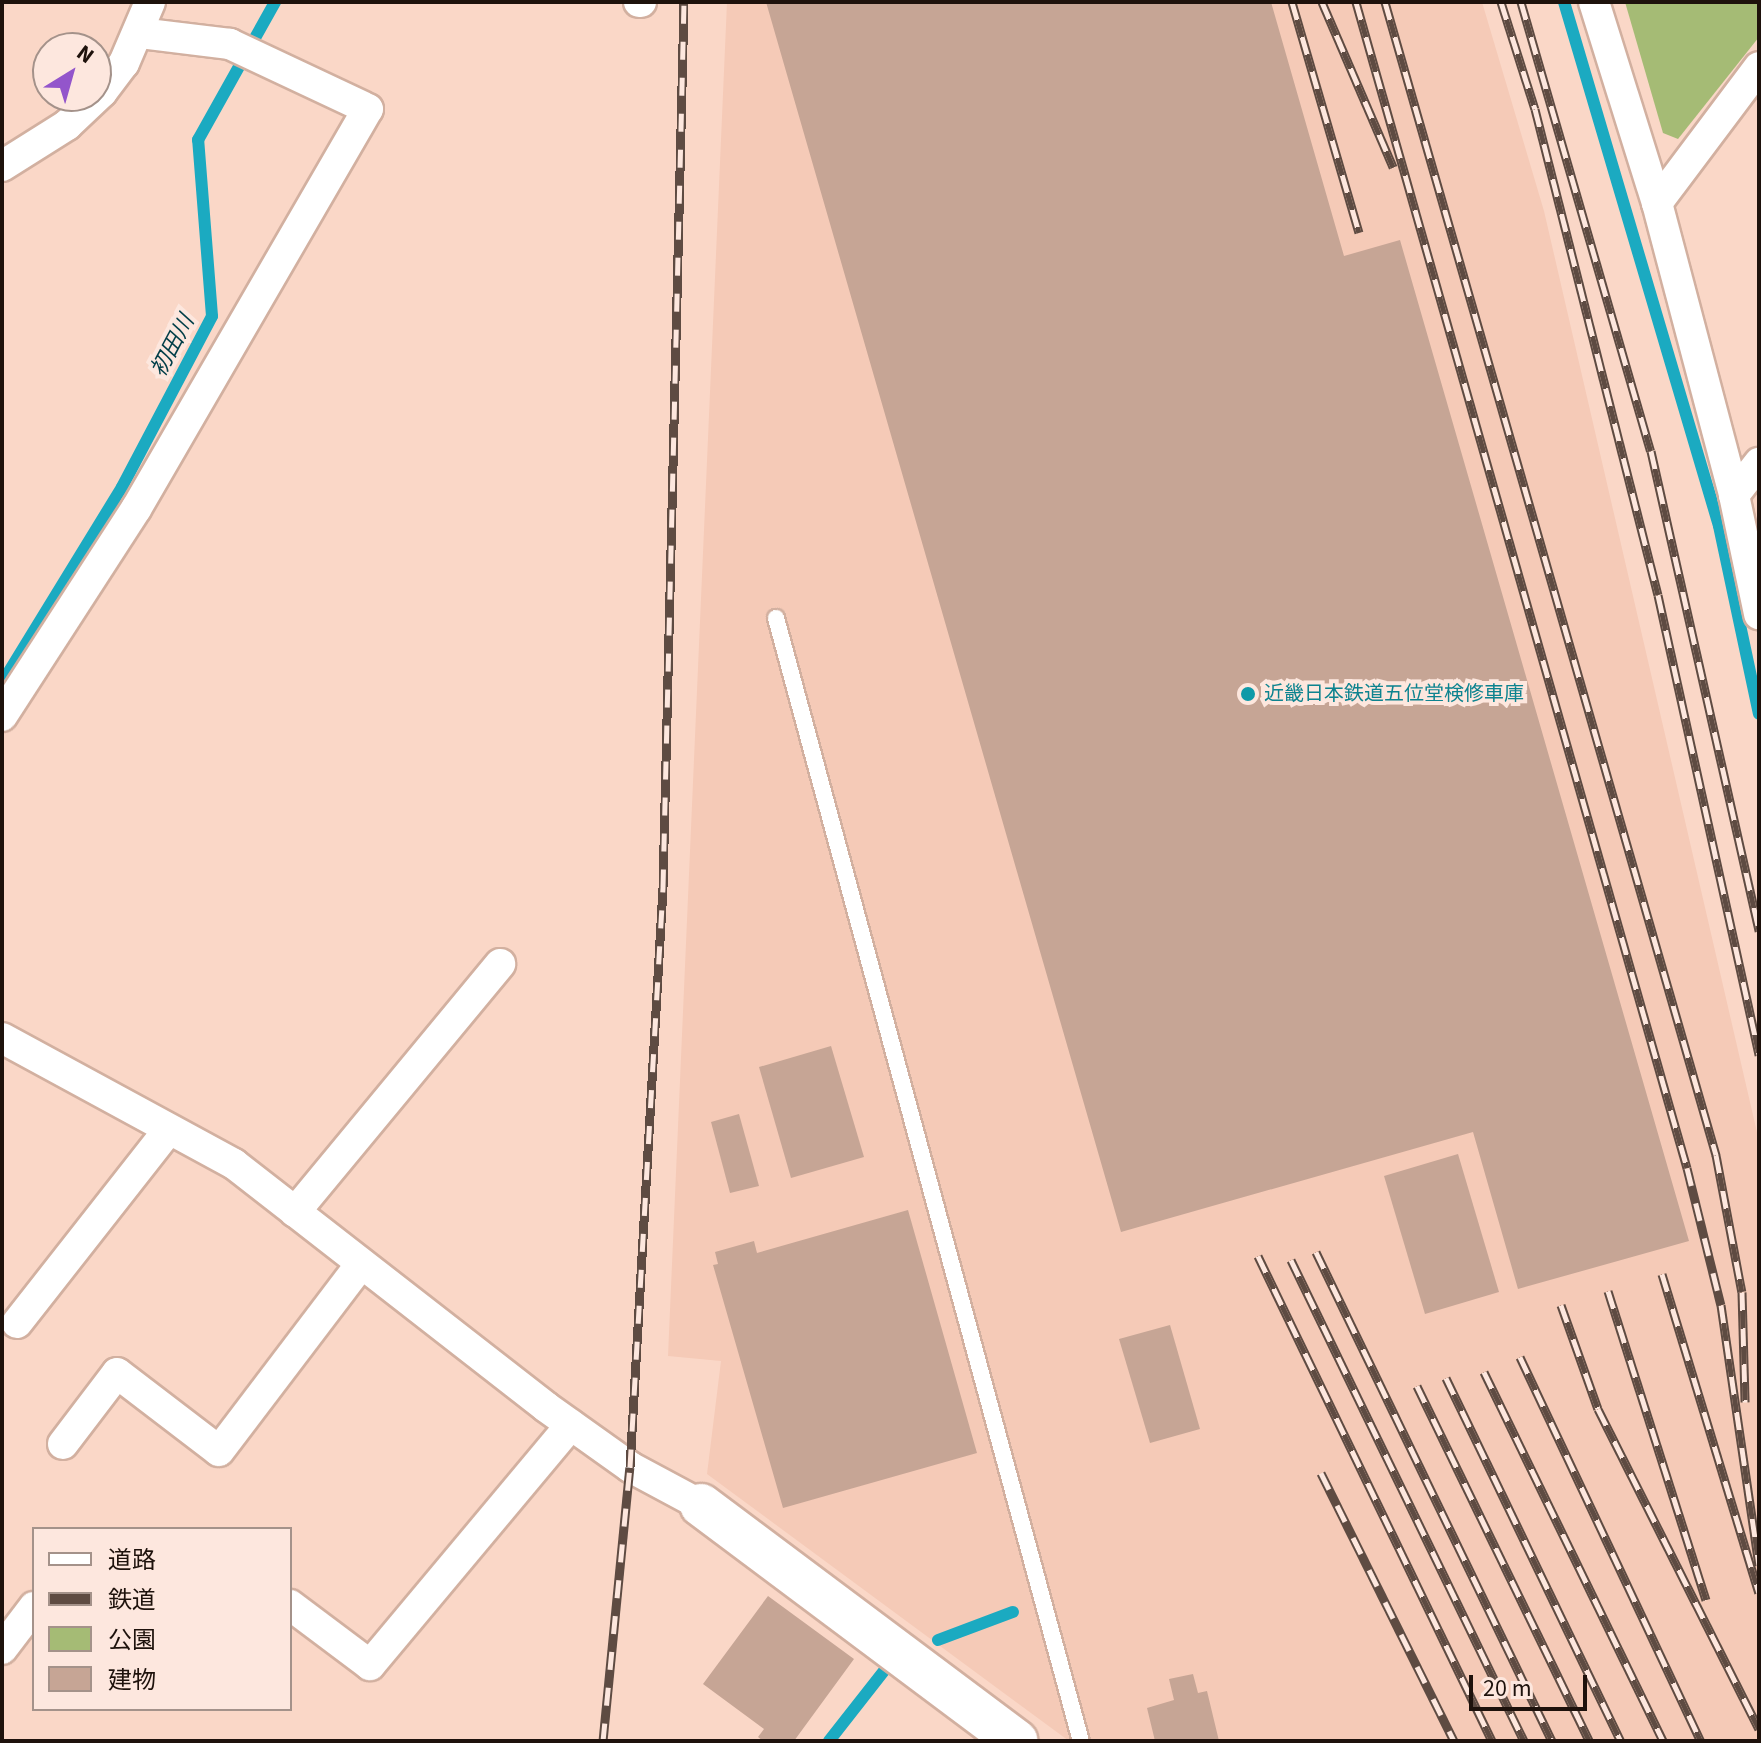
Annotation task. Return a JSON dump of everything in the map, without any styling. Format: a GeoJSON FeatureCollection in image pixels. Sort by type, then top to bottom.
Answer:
{"type":"FeatureCollection","features":[{"type":"Feature","properties":{"kind":"street"},"geometry":{"type":"LineString","coordinates":[[2,166],[67,125],[102,92],[139,33],[150,2]]}},
{"type":"Feature","properties":{"kind":"street"},"geometry":{"type":"LineString","coordinates":[[1594,2],[1657,203],[1734,495],[1759,614]]}},
{"type":"Feature","properties":{"kind":"street"},"geometry":{"type":"LineString","coordinates":[[2,716],[136,509],[368,109],[259,54],[230,44],[139,33]]}},
{"type":"Feature","properties":{"kind":"street"},"geometry":{"type":"LineString","coordinates":[[1657,203],[1759,67]]}},
{"type":"Feature","properties":{"kind":"street"},"geometry":{"type":"LineString","coordinates":[[1734,495],[1759,463]]}},
{"type":"Feature","properties":{"kind":"street"},"geometry":{"type":"LineString","coordinates":[[295,1212],[500,964]]}},
{"type":"Feature","properties":{"kind":"street"},"geometry":{"type":"LineString","coordinates":[[3,1040],[234,1164],[571,1425],[630,1467],[701,1505],[1016,1741]]}},
{"type":"Feature","properties":{"kind":"street"},"geometry":{"type":"LineString","coordinates":[[17,1323],[169,1129]]}},
{"type":"Feature","properties":{"kind":"street"},"geometry":{"type":"LineString","coordinates":[[63,1444],[117,1373],[219,1451],[361,1264]]}},
{"type":"Feature","properties":{"kind":"street"},"geometry":{"type":"LineString","coordinates":[[292,1606],[370,1665],[571,1425]]}},
{"type":"Feature","properties":{"kind":"street"},"geometry":{"type":"LineString","coordinates":[[2,1649],[32,1610]]}},
{"type":"Feature","properties":{"kind":"lane"},"geometry":{"type":"LineString","coordinates":[[776,618],[1081,1741]]}},
{"type":"Feature","properties":{"kind":"shaded area"},"geometry":{"type":"Polygon","coordinates":[[[727,2],[1482,2],[1544,211],[1759,1141],[1759,1741],[1069,1741],[707,1474],[721,1361],[668,1356],[727,2]]]}},
{"type":"Feature","properties":{"kind":"green space"},"geometry":{"type":"Polygon","coordinates":[[[1625,2],[1759,2],[1759,37],[1678,139],[1663,133],[1625,2]]]}},
{"type":"Feature","properties":{"kind":"building","name":"近畿日本鉄道五位堂検修車庫"},"geometry":{"type":"Polygon","coordinates":[[[766,2],[1271,2],[1344,256],[1400,240],[1689,1241],[1518,1289],[1473,1132],[1121,1232],[766,2]]]}},
{"type":"Feature","properties":{"kind":"building"},"geometry":{"type":"Polygon","coordinates":[[[831,1046],[864,1157],[791,1178],[759,1067],[831,1046]]]}},
{"type":"Feature","properties":{"kind":"building"},"geometry":{"type":"Polygon","coordinates":[[[739,1114],[759,1186],[730,1193],[711,1122],[739,1114]]]}},
{"type":"Feature","properties":{"kind":"building"},"geometry":{"type":"Polygon","coordinates":[[[1458,1154],[1499,1292],[1425,1314],[1384,1176],[1458,1154]]]}},
{"type":"Feature","properties":{"kind":"building"},"geometry":{"type":"Polygon","coordinates":[[[908,1210],[977,1453],[783,1508],[713,1265],[718,1264],[715,1252],[754,1241],[757,1253],[908,1210]]]}},
{"type":"Feature","properties":{"kind":"building"},"geometry":{"type":"Polygon","coordinates":[[[1170,1325],[1200,1429],[1150,1443],[1119,1339],[1170,1325]]]}},
{"type":"Feature","properties":{"kind":"building"},"geometry":{"type":"Polygon","coordinates":[[[768,1596],[854,1659],[794,1741],[763,1741],[758,1737],[764,1729],[703,1684],[768,1596]]]}},
{"type":"Feature","properties":{"kind":"building"},"geometry":{"type":"Polygon","coordinates":[[[1193,1674],[1198,1693],[1207,1691],[1219,1741],[1155,1741],[1147,1708],[1174,1700],[1169,1679],[1193,1674]]]}},
{"type":"Feature","properties":{"kind":"waterway","name":"初田川"},"geometry":{"type":"LineString","coordinates":[[2,683],[122,487],[212,316],[198,140],[275,2]]}},
{"type":"Feature","properties":{"kind":"waterway"},"geometry":{"type":"LineString","coordinates":[[1564,2],[1719,526],[1759,714]]}},
{"type":"Feature","properties":{"kind":"waterway"},"geometry":{"type":"LineString","coordinates":[[938,1640],[1013,1612]]}},
{"type":"Feature","properties":{"kind":"waterway"},"geometry":{"type":"LineString","coordinates":[[829,1741],[894,1658]]}},
{"type":"Feature","properties":{"kind":"railway"},"geometry":{"type":"LineString","coordinates":[[603,1741],[630,1467],[663,887],[684,2]]}},
{"type":"Feature","properties":{"kind":"railway"},"geometry":{"type":"LineString","coordinates":[[1292,2],[1359,232]]}},
{"type":"Feature","properties":{"kind":"railway"},"geometry":{"type":"LineString","coordinates":[[1322,2],[1393,167]]}},
{"type":"Feature","properties":{"kind":"railway"},"geometry":{"type":"LineString","coordinates":[[1356,2],[1687,1168],[1721,1305],[1759,1565]]}},
{"type":"Feature","properties":{"kind":"railway"},"geometry":{"type":"LineString","coordinates":[[1385,2],[1716,1155],[1742,1292],[1745,1402]]}},
{"type":"Feature","properties":{"kind":"railway"},"geometry":{"type":"LineString","coordinates":[[1501,2],[1535,109],[1658,595],[1759,1055]]}},
{"type":"Feature","properties":{"kind":"railway"},"geometry":{"type":"LineString","coordinates":[[1521,2],[1651,451],[1759,931]]}},
{"type":"Feature","properties":{"kind":"railway"},"geometry":{"type":"LineString","coordinates":[[1316,1252],[1552,1741]]}},
{"type":"Feature","properties":{"kind":"railway"},"geometry":{"type":"LineString","coordinates":[[1258,1256],[1492,1741]]}},
{"type":"Feature","properties":{"kind":"railway"},"geometry":{"type":"LineString","coordinates":[[1291,1260],[1524,1741]]}},
{"type":"Feature","properties":{"kind":"railway"},"geometry":{"type":"LineString","coordinates":[[1662,1274],[1759,1593]]}},
{"type":"Feature","properties":{"kind":"railway"},"geometry":{"type":"LineString","coordinates":[[1608,1291],[1706,1600]]}},
{"type":"Feature","properties":{"kind":"railway"},"geometry":{"type":"LineString","coordinates":[[1561,1305],[1598,1409],[1759,1729]]}},
{"type":"Feature","properties":{"kind":"railway"},"geometry":{"type":"LineString","coordinates":[[1520,1357],[1701,1741]]}},
{"type":"Feature","properties":{"kind":"railway"},"geometry":{"type":"LineString","coordinates":[[1484,1372],[1663,1741]]}},
{"type":"Feature","properties":{"kind":"railway"},"geometry":{"type":"LineString","coordinates":[[1446,1378],[1621,1741]]}},
{"type":"Feature","properties":{"kind":"railway"},"geometry":{"type":"LineString","coordinates":[[1417,1386],[1589,1741]]}},
{"type":"Feature","properties":{"kind":"railway"},"geometry":{"type":"LineString","coordinates":[[1321,1473],[1454,1741]]}},
{"type":"Feature","properties":{"kind":"place","name":"近畿日本鉄道五位堂検修車庫"},"geometry":{"type":"Point","coordinates":[1248,694]}}]}
